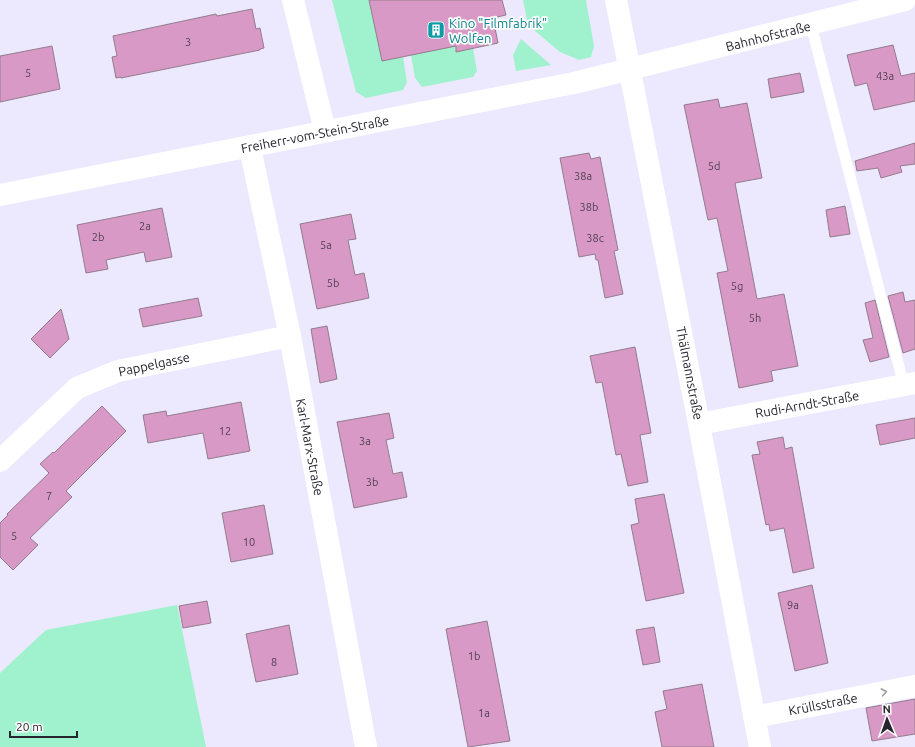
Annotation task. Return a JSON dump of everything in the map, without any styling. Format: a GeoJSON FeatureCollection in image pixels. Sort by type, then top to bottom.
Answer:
{"type":"FeatureCollection","features":[{"type":"Feature","properties":{"kind":"street"},"geometry":{"type":"LineString","coordinates":[[293,0],[325,131]]}},
{"type":"Feature","properties":{"kind":"street","name":"Thälmannstraße"},"geometry":{"type":"LineString","coordinates":[[616,0],[700,424],[760,747]]}},
{"type":"Feature","properties":{"kind":"street","name":"Bahnhofstraße"},"geometry":{"type":"LineString","coordinates":[[630,70],[905,0]]}},
{"type":"Feature","properties":{"kind":"street","name":"Freiherr-vom-Stein-Straße"},"geometry":{"type":"LineString","coordinates":[[0,195],[250,148],[325,131],[566,85],[630,70]]}},
{"type":"Feature","properties":{"kind":"street","name":"Karl-Marx-Straße"},"geometry":{"type":"LineString","coordinates":[[250,148],[290,336],[366,747]]}},
{"type":"Feature","properties":{"kind":"street","name":"Pappelgasse"},"geometry":{"type":"LineString","coordinates":[[0,461],[77,388],[118,371],[290,336]]}},
{"type":"Feature","properties":{"kind":"street","name":"Rudi-Arndt-Straße"},"geometry":{"type":"LineString","coordinates":[[700,424],[910,385]]}},
{"type":"Feature","properties":{"kind":"street","name":"Krüllsstraße"},"geometry":{"type":"LineString","coordinates":[[754,717],[915,686]]}},
{"type":"Feature","properties":{"kind":"lane"},"geometry":{"type":"LineString","coordinates":[[811,25],[910,385]]}},
{"type":"Feature","properties":{"kind":"green space"},"geometry":{"type":"Polygon","coordinates":[[[332,0],[369,0],[382,61],[403,57],[407,82],[403,90],[366,98],[356,92],[332,0]]]}},
{"type":"Feature","properties":{"kind":"green space"},"geometry":{"type":"Polygon","coordinates":[[[523,0],[586,0],[594,46],[591,57],[579,60],[560,52],[528,25],[523,0]]]}},
{"type":"Feature","properties":{"kind":"green space"},"geometry":{"type":"Polygon","coordinates":[[[521,39],[551,65],[516,71],[513,55],[521,39]]]}},
{"type":"Feature","properties":{"kind":"green space"},"geometry":{"type":"Polygon","coordinates":[[[456,46],[456,51],[473,48],[477,71],[473,77],[422,87],[415,78],[411,55],[456,46]]]}},
{"type":"Feature","properties":{"kind":"green space"},"geometry":{"type":"Polygon","coordinates":[[[177,605],[206,747],[0,747],[0,673],[46,630],[177,605]]]}},
{"type":"Feature","properties":{"kind":"building","name":"Kino \"Filmfabrik\" Wolfen"},"geometry":{"type":"Polygon","coordinates":[[[369,0],[502,0],[506,15],[493,18],[498,43],[456,52],[456,46],[382,61],[369,0]]]}},
{"type":"Feature","properties":{"kind":"building"},"geometry":{"type":"Polygon","coordinates":[[[252,9],[256,29],[260,28],[264,48],[116,78],[112,57],[117,56],[113,36],[216,14],[217,16],[252,9]]]}},
{"type":"Feature","properties":{"kind":"building"},"geometry":{"type":"Polygon","coordinates":[[[893,45],[901,76],[915,73],[915,101],[874,110],[867,83],[855,86],[847,55],[893,45]]]}},
{"type":"Feature","properties":{"kind":"building"},"geometry":{"type":"Polygon","coordinates":[[[52,46],[60,89],[0,102],[0,56],[52,46]]]}},
{"type":"Feature","properties":{"kind":"building"},"geometry":{"type":"Polygon","coordinates":[[[800,73],[804,92],[771,98],[768,79],[800,73]]]}},
{"type":"Feature","properties":{"kind":"building"},"geometry":{"type":"Polygon","coordinates":[[[718,99],[720,108],[747,103],[762,178],[735,183],[757,299],[784,294],[798,366],[771,371],[773,381],[739,388],[717,273],[728,271],[717,218],[708,220],[684,105],[718,99]]]}},
{"type":"Feature","properties":{"kind":"building"},"geometry":{"type":"Polygon","coordinates":[[[915,143],[915,164],[900,166],[902,172],[881,178],[878,168],[857,171],[855,161],[915,143]]]}},
{"type":"Feature","properties":{"kind":"building"},"geometry":{"type":"Polygon","coordinates":[[[589,153],[591,159],[600,157],[618,250],[614,251],[623,294],[605,298],[598,260],[596,260],[595,254],[579,257],[560,158],[589,153]]]}},
{"type":"Feature","properties":{"kind":"building"},"geometry":{"type":"Polygon","coordinates":[[[845,206],[850,234],[830,237],[826,210],[845,206]]]}},
{"type":"Feature","properties":{"kind":"building"},"geometry":{"type":"Polygon","coordinates":[[[162,208],[172,257],[146,262],[144,252],[106,260],[108,269],[86,273],[77,225],[162,208]]]}},
{"type":"Feature","properties":{"kind":"building"},"geometry":{"type":"Polygon","coordinates":[[[351,214],[356,239],[348,240],[355,275],[364,273],[369,298],[317,309],[300,224],[351,214]]]}},
{"type":"Feature","properties":{"kind":"building"},"geometry":{"type":"Polygon","coordinates":[[[903,292],[905,302],[915,300],[915,349],[903,353],[888,296],[903,292]]]}},
{"type":"Feature","properties":{"kind":"building"},"geometry":{"type":"Polygon","coordinates":[[[198,298],[202,316],[143,327],[139,309],[198,298]]]}},
{"type":"Feature","properties":{"kind":"building"},"geometry":{"type":"Polygon","coordinates":[[[875,300],[889,357],[870,362],[863,340],[873,338],[865,303],[875,300]]]}},
{"type":"Feature","properties":{"kind":"building"},"geometry":{"type":"Polygon","coordinates":[[[61,309],[69,339],[50,358],[31,339],[61,309]]]}},
{"type":"Feature","properties":{"kind":"building"},"geometry":{"type":"Polygon","coordinates":[[[327,326],[337,379],[320,383],[311,329],[327,326]]]}},
{"type":"Feature","properties":{"kind":"building"},"geometry":{"type":"Polygon","coordinates":[[[635,347],[651,433],[640,435],[648,482],[628,486],[621,454],[616,455],[602,382],[596,383],[590,356],[635,347]]]}},
{"type":"Feature","properties":{"kind":"building"},"geometry":{"type":"Polygon","coordinates":[[[241,402],[250,451],[208,459],[203,433],[148,443],[143,415],[166,411],[167,416],[241,402]]]}},
{"type":"Feature","properties":{"kind":"building"},"geometry":{"type":"Polygon","coordinates":[[[102,406],[126,431],[66,491],[72,497],[30,538],[38,545],[13,570],[0,557],[0,523],[8,515],[7,514],[49,473],[40,464],[53,452],[54,453],[102,406]]]}},
{"type":"Feature","properties":{"kind":"building"},"geometry":{"type":"Polygon","coordinates":[[[389,413],[394,438],[386,440],[393,474],[402,472],[407,497],[354,508],[337,422],[389,413]]]}},
{"type":"Feature","properties":{"kind":"building"},"geometry":{"type":"Polygon","coordinates":[[[915,418],[915,438],[880,445],[876,425],[915,418]]]}},
{"type":"Feature","properties":{"kind":"building"},"geometry":{"type":"Polygon","coordinates":[[[783,437],[785,449],[792,447],[814,568],[793,573],[784,528],[770,531],[769,524],[766,525],[752,455],[760,454],[757,442],[783,437]]]}},
{"type":"Feature","properties":{"kind":"building"},"geometry":{"type":"Polygon","coordinates":[[[664,494],[684,593],[646,601],[631,525],[639,523],[635,499],[664,494]]]}},
{"type":"Feature","properties":{"kind":"building"},"geometry":{"type":"Polygon","coordinates":[[[264,505],[273,554],[231,562],[222,513],[264,505]]]}},
{"type":"Feature","properties":{"kind":"building"},"geometry":{"type":"Polygon","coordinates":[[[812,585],[828,663],[795,671],[778,593],[812,585]]]}},
{"type":"Feature","properties":{"kind":"building"},"geometry":{"type":"Polygon","coordinates":[[[207,601],[211,623],[183,628],[179,606],[207,601]]]}},
{"type":"Feature","properties":{"kind":"building"},"geometry":{"type":"Polygon","coordinates":[[[487,621],[510,741],[468,747],[446,629],[487,621]]]}},
{"type":"Feature","properties":{"kind":"building"},"geometry":{"type":"Polygon","coordinates":[[[289,625],[298,674],[256,682],[246,634],[289,625]]]}},
{"type":"Feature","properties":{"kind":"building"},"geometry":{"type":"Polygon","coordinates":[[[654,627],[660,662],[643,665],[636,630],[654,627]]]}},
{"type":"Feature","properties":{"kind":"building"},"geometry":{"type":"Polygon","coordinates":[[[702,684],[714,747],[662,747],[655,712],[667,709],[663,691],[702,684]]]}},
{"type":"Feature","properties":{"kind":"building"},"geometry":{"type":"Polygon","coordinates":[[[915,699],[915,734],[872,741],[866,708],[915,699]]]}},
{"type":"Feature","properties":{"kind":"place","name":"Kino \"Filmfabrik\" Wolfen"},"geometry":{"type":"Point","coordinates":[436,30]}}]}
